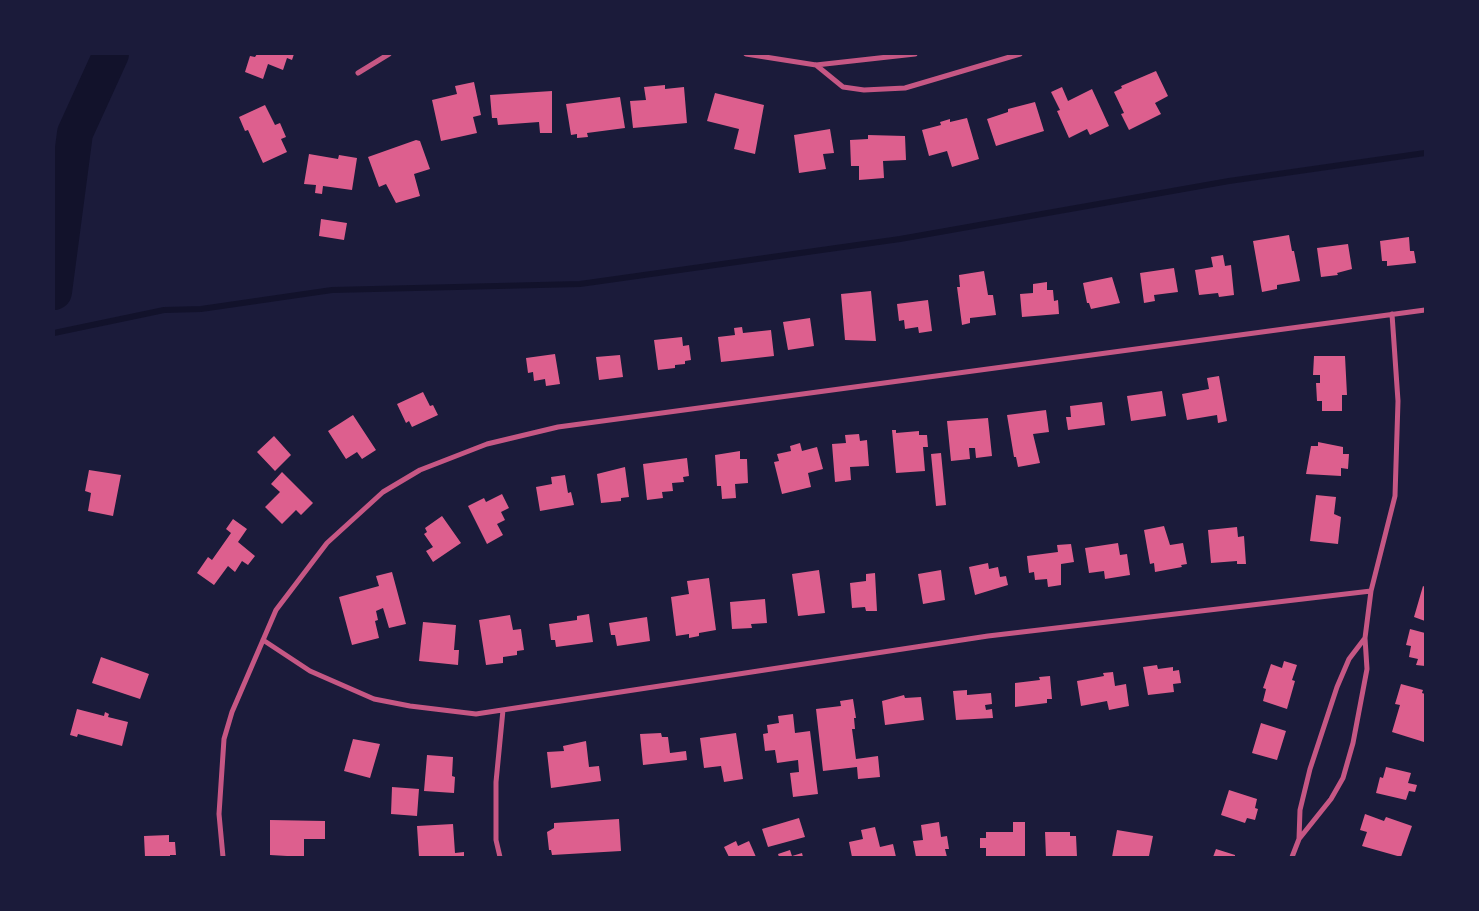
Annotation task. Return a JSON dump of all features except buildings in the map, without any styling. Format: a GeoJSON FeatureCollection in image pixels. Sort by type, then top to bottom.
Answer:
{"type":"FeatureCollection","features":[{"type":"Feature","properties":{"kind":"street"},"geometry":{"type":"LineString","coordinates":[[358,73],[389,54]]}},
{"type":"Feature","properties":{"kind":"street"},"geometry":{"type":"LineString","coordinates":[[746,54],[816,65],[915,54]]}},
{"type":"Feature","properties":{"kind":"street"},"geometry":{"type":"LineString","coordinates":[[816,65],[843,87],[864,90],[905,88],[1020,54]]}},
{"type":"Feature","properties":{"kind":"street"},"geometry":{"type":"LineString","coordinates":[[223,857],[219,814],[224,740],[232,712],[276,610],[327,543],[383,492],[420,470],[487,444],[558,427],[1425,310]]}},
{"type":"Feature","properties":{"kind":"street"},"geometry":{"type":"LineString","coordinates":[[1298,839],[1331,799],[1343,778],[1353,742],[1367,669],[1365,638],[1371,591],[1395,496],[1398,401],[1392,314]]}},
{"type":"Feature","properties":{"kind":"street"},"geometry":{"type":"LineString","coordinates":[[263,640],[310,671],[374,699],[410,706],[476,714],[988,636],[1371,591]]}},
{"type":"Feature","properties":{"kind":"street"},"geometry":{"type":"LineString","coordinates":[[1292,857],[1298,839],[1300,810],[1310,769],[1336,687],[1349,659],[1365,638]]}},
{"type":"Feature","properties":{"kind":"street"},"geometry":{"type":"LineString","coordinates":[[500,857],[496,840],[496,782],[503,710]]}},
{"type":"Feature","properties":{"kind":"waterway"},"geometry":{"type":"LineString","coordinates":[[54,292],[75,133],[111,54]]}},
{"type":"Feature","properties":{"kind":"waterway"},"geometry":{"type":"LineString","coordinates":[[54,333],[164,310],[201,309],[332,290],[580,284],[900,239],[1229,181],[1425,153]]}}]}
